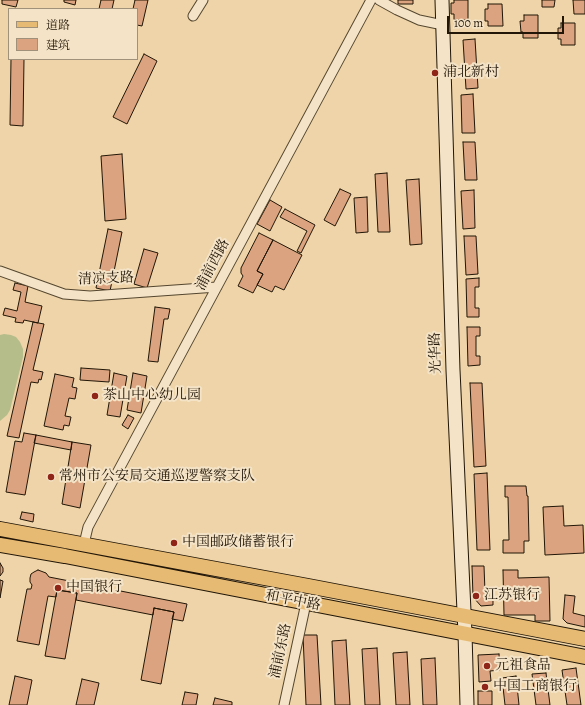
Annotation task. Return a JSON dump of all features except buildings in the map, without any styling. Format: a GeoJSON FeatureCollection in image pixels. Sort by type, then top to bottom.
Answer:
{"type":"FeatureCollection","features":[{"type":"Feature","properties":{"kind":"main road","name":"光华路"},"geometry":{"type":"LineString","coordinates":[[442,0],[453,370],[467,705]]}},
{"type":"Feature","properties":{"kind":"main road","name":"和平中路"},"geometry":{"type":"LineString","coordinates":[[0,529],[585,639]]}},
{"type":"Feature","properties":{"kind":"main road","name":"和平中路"},"geometry":{"type":"LineString","coordinates":[[0,545],[585,657]]}},
{"type":"Feature","properties":{"kind":"street"},"geometry":{"type":"LineString","coordinates":[[193,16],[203,0]]}},
{"type":"Feature","properties":{"kind":"street","name":"浦前西路"},"geometry":{"type":"LineString","coordinates":[[84,544],[88,527],[371,0]]}},
{"type":"Feature","properties":{"kind":"street"},"geometry":{"type":"LineString","coordinates":[[379,0],[419,20],[443,25]]}},
{"type":"Feature","properties":{"kind":"street","name":"清凉支路"},"geometry":{"type":"LineString","coordinates":[[0,271],[64,294],[90,296],[217,287]]}},
{"type":"Feature","properties":{"kind":"street","name":"浦前东路"},"geometry":{"type":"LineString","coordinates":[[284,705],[306,603]]}},
{"type":"Feature","properties":{"kind":"green space"},"geometry":{"type":"Polygon","coordinates":[[[4,334],[16,337],[23,349],[23,357],[10,410],[0,421],[0,335],[4,334]]]}},
{"type":"Feature","properties":{"kind":"place","name":"浦北新村"},"geometry":{"type":"Point","coordinates":[435,73]}},
{"type":"Feature","properties":{"kind":"place","name":"茶山中心幼儿园"},"geometry":{"type":"Point","coordinates":[95,396]}},
{"type":"Feature","properties":{"kind":"place","name":"常州市公安局交通巡逻警察支队"},"geometry":{"type":"Point","coordinates":[51,477]}},
{"type":"Feature","properties":{"kind":"place","name":"中国邮政储蓄银行"},"geometry":{"type":"Point","coordinates":[174,543]}},
{"type":"Feature","properties":{"kind":"place","name":"中国银行"},"geometry":{"type":"Point","coordinates":[58,588]}},
{"type":"Feature","properties":{"kind":"place","name":"江苏银行"},"geometry":{"type":"Point","coordinates":[476,596]}},
{"type":"Feature","properties":{"kind":"place","name":"元祖食品"},"geometry":{"type":"Point","coordinates":[487,666]}},
{"type":"Feature","properties":{"kind":"place","name":"中国工商银行"},"geometry":{"type":"Point","coordinates":[485,687]}}]}
